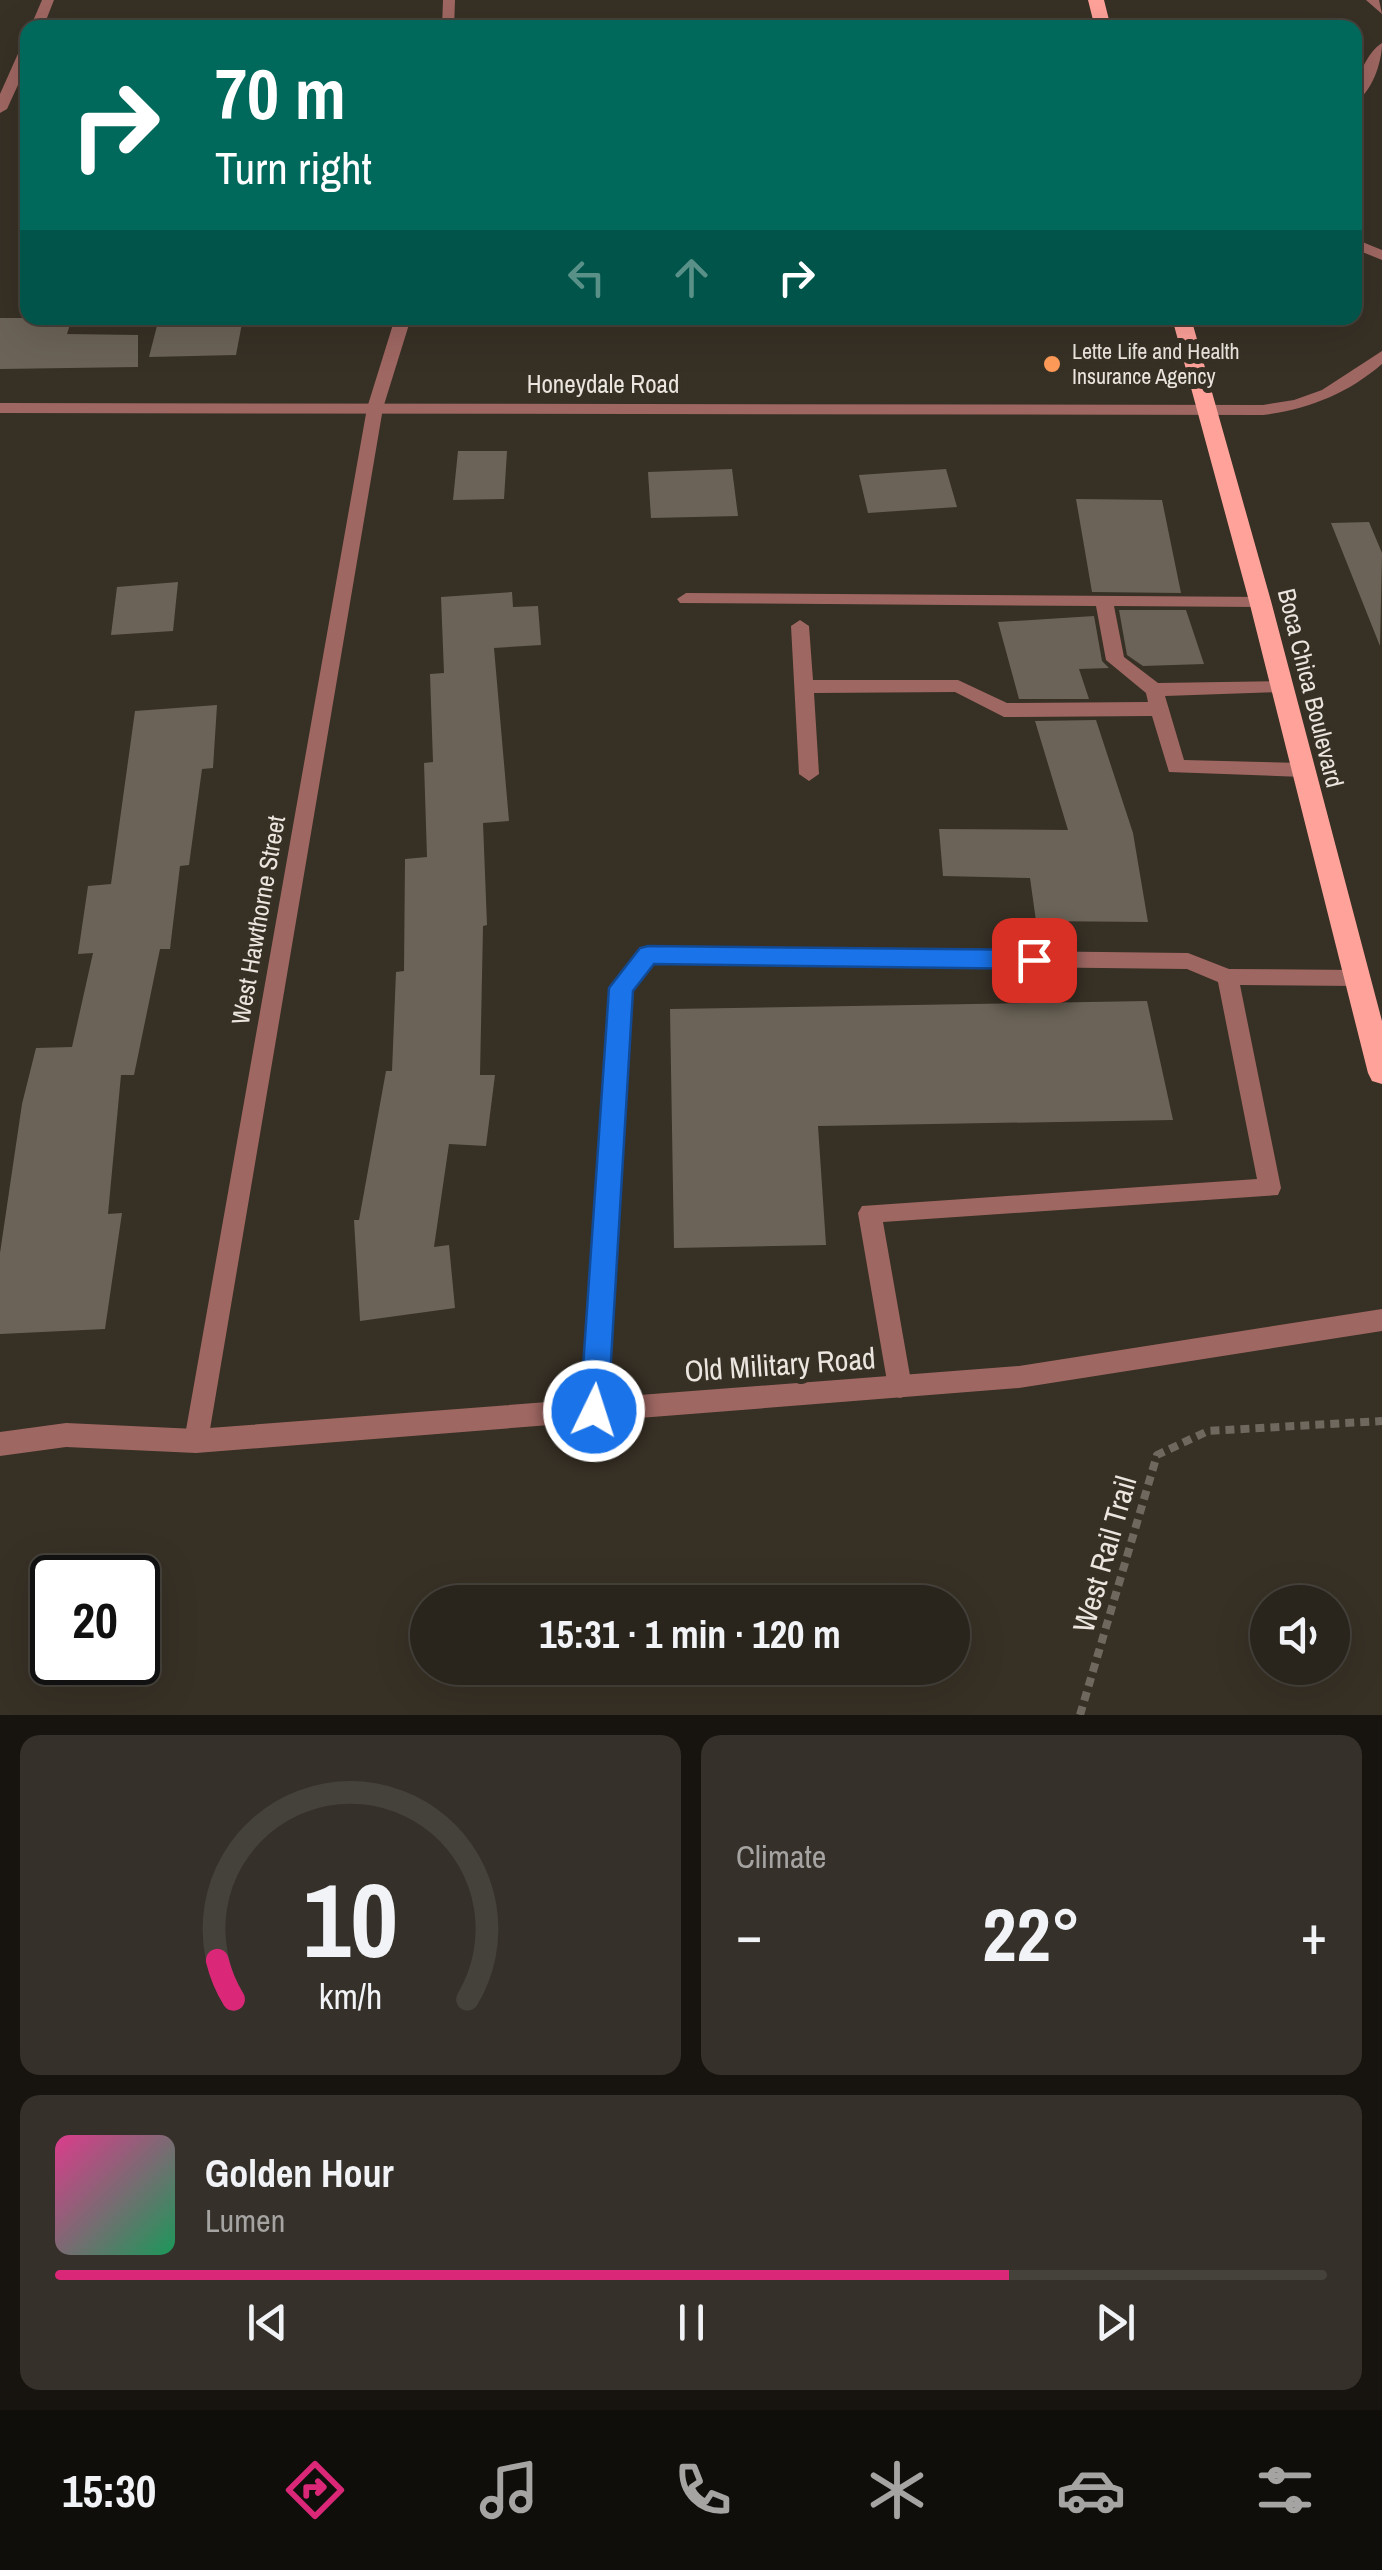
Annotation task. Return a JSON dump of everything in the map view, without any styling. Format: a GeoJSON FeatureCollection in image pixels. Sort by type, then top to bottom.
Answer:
{"type":"FeatureCollection","features":[{"type":"Feature","properties":{"kind":"main road","name":"Boca Chica Boulevard"},"geometry":{"type":"LineString","coordinates":[[1183,325],[1260,601],[1382,1073]]}},
{"type":"Feature","properties":{"kind":"street"},"geometry":{"type":"LineString","coordinates":[[1372,0],[1382,10]]}},
{"type":"Feature","properties":{"kind":"street"},"geometry":{"type":"LineString","coordinates":[[1362,85],[1382,46]]}},
{"type":"Feature","properties":{"kind":"street"},"geometry":{"type":"LineString","coordinates":[[0,109],[20,64]]}},
{"type":"Feature","properties":{"kind":"street","name":"West Hawthorne Street"},"geometry":{"type":"LineString","coordinates":[[196,1441],[375,408],[401,325]]}},
{"type":"Feature","properties":{"kind":"street","name":"Honeydale Road"},"geometry":{"type":"LineString","coordinates":[[0,408],[1295,408],[1329,396],[1379,363]]}},
{"type":"Feature","properties":{"kind":"street"},"geometry":{"type":"LineString","coordinates":[[686,598],[1260,601]]}},
{"type":"Feature","properties":{"kind":"street"},"geometry":{"type":"LineString","coordinates":[[1104,600],[1115,660],[1157,700],[1176,766],[1303,770]]}},
{"type":"Feature","properties":{"kind":"street"},"geometry":{"type":"LineString","coordinates":[[800,626],[809,774]]}},
{"type":"Feature","properties":{"kind":"street"},"geometry":{"type":"LineString","coordinates":[[804,687],[958,686],[1004,710],[1157,700],[1282,686]]}},
{"type":"Feature","properties":{"kind":"street"},"geometry":{"type":"LineString","coordinates":[[594,1411],[621,988],[648,955],[1188,961],[1228,978],[1358,978]]}},
{"type":"Feature","properties":{"kind":"street"},"geometry":{"type":"LineString","coordinates":[[900,1387],[870,1213],[1270,1188],[1228,978]]}},
{"type":"Feature","properties":{"kind":"street","name":"Old Military Road"},"geometry":{"type":"LineString","coordinates":[[0,1444],[66,1435],[196,1441],[1019,1377],[1382,1320]]}},
{"type":"Feature","properties":{"kind":"path","name":"West Rail Trail"},"geometry":{"type":"LineString","coordinates":[[1080,1715],[1156,1454],[1208,1431],[1382,1421]]}},
{"type":"Feature","properties":{"kind":"building"},"geometry":{"type":"Polygon","coordinates":[[[0,318],[20,318],[20,325],[70,325],[67,334],[138,335],[138,367],[0,369],[0,318]]]}},
{"type":"Feature","properties":{"kind":"building"},"geometry":{"type":"Polygon","coordinates":[[[157,325],[242,325],[236,355],[149,357],[157,325]]]}},
{"type":"Feature","properties":{"kind":"building"},"geometry":{"type":"Polygon","coordinates":[[[458,451],[507,451],[504,499],[453,500],[458,451]]]}},
{"type":"Feature","properties":{"kind":"building"},"geometry":{"type":"Polygon","coordinates":[[[732,469],[738,516],[651,518],[648,472],[732,469]]]}},
{"type":"Feature","properties":{"kind":"building"},"geometry":{"type":"Polygon","coordinates":[[[946,469],[957,507],[868,513],[859,475],[946,469]]]}},
{"type":"Feature","properties":{"kind":"building"},"geometry":{"type":"Polygon","coordinates":[[[1076,499],[1162,500],[1181,593],[1092,592],[1076,499]]]}},
{"type":"Feature","properties":{"kind":"building"},"geometry":{"type":"Polygon","coordinates":[[[1369,522],[1382,553],[1380,646],[1331,523],[1369,522]]]}},
{"type":"Feature","properties":{"kind":"building"},"geometry":{"type":"Polygon","coordinates":[[[178,582],[173,631],[111,635],[117,587],[178,582]]]}},
{"type":"Feature","properties":{"kind":"building"},"geometry":{"type":"Polygon","coordinates":[[[512,592],[513,607],[538,606],[541,645],[494,648],[509,821],[483,823],[487,925],[483,926],[480,1075],[495,1075],[486,1146],[449,1144],[434,1247],[449,1245],[455,1308],[360,1321],[354,1220],[359,1220],[386,1071],[392,1071],[396,972],[404,971],[405,859],[427,857],[424,763],[433,762],[430,674],[444,673],[441,597],[512,592]]]}},
{"type":"Feature","properties":{"kind":"building"},"geometry":{"type":"Polygon","coordinates":[[[1119,610],[1186,610],[1204,664],[1143,666],[1127,655],[1119,610]]]}},
{"type":"Feature","properties":{"kind":"building"},"geometry":{"type":"Polygon","coordinates":[[[1094,616],[1102,661],[1109,668],[1079,669],[1089,699],[1019,699],[998,622],[1094,616]]]}},
{"type":"Feature","properties":{"kind":"building"},"geometry":{"type":"Polygon","coordinates":[[[217,705],[213,768],[202,769],[189,865],[180,866],[170,949],[160,949],[134,1075],[121,1075],[108,1214],[122,1213],[105,1329],[0,1334],[0,1253],[22,1104],[36,1048],[72,1047],[93,953],[78,954],[88,886],[111,884],[135,711],[217,705]]]}},
{"type":"Feature","properties":{"kind":"building"},"geometry":{"type":"Polygon","coordinates":[[[1096,720],[1133,833],[1148,922],[1036,921],[1030,878],[943,876],[939,829],[1068,830],[1035,721],[1096,720]]]}},
{"type":"Feature","properties":{"kind":"building"},"geometry":{"type":"Polygon","coordinates":[[[1147,1001],[1173,1120],[818,1126],[826,1245],[674,1248],[670,1009],[1147,1001]]]}},
{"type":"Feature","properties":{"kind":"place","name":"Lette Life and Health Insurance Agency"},"geometry":{"type":"Point","coordinates":[1052,364]}},
{"type":"Feature","properties":{"kind":"route"},"geometry":{"type":"LineString","coordinates":[[594,1411],[621,988],[648,955],[1034,960]]}}]}
